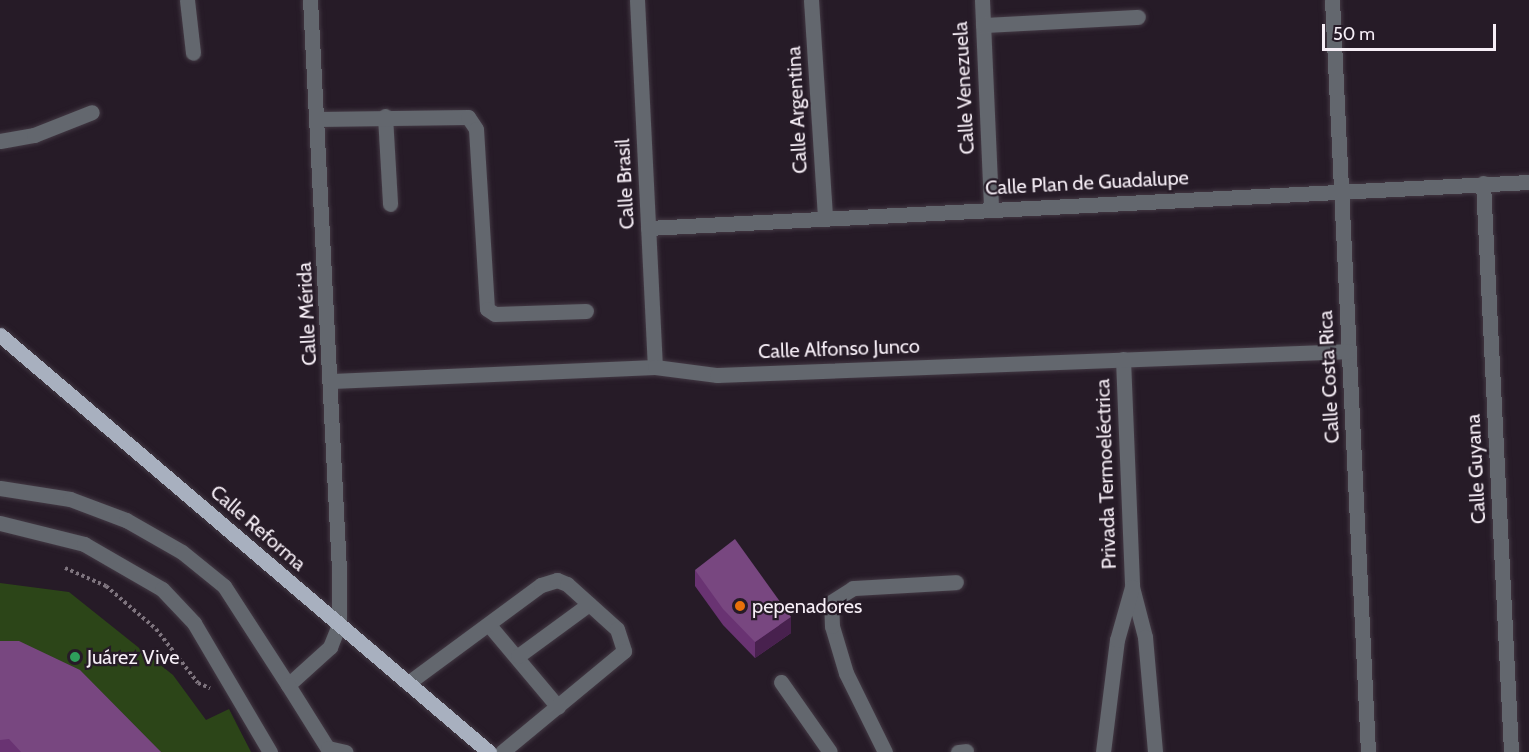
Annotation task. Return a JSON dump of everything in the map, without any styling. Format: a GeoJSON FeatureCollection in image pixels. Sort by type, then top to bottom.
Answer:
{"type":"FeatureCollection","features":[{"type":"Feature","properties":{"kind":"main road","name":"Calle Reforma"},"geometry":{"type":"LineString","coordinates":[[0,335],[489,752]]}},
{"type":"Feature","properties":{"kind":"street"},"geometry":{"type":"LineString","coordinates":[[187,0],[193,53]]}},
{"type":"Feature","properties":{"kind":"street","name":"Calle Mérida"},"geometry":{"type":"LineString","coordinates":[[310,0],[332,381],[339,625]]}},
{"type":"Feature","properties":{"kind":"street","name":"Calle Brasil"},"geometry":{"type":"LineString","coordinates":[[637,0],[655,366]]}},
{"type":"Feature","properties":{"kind":"street","name":"Calle Argentina"},"geometry":{"type":"LineString","coordinates":[[811,0],[825,217]]}},
{"type":"Feature","properties":{"kind":"street","name":"Calle Venezuela"},"geometry":{"type":"LineString","coordinates":[[982,0],[991,210]]}},
{"type":"Feature","properties":{"kind":"street","name":"Calle Costa Rica"},"geometry":{"type":"LineString","coordinates":[[1332,0],[1368,752]]}},
{"type":"Feature","properties":{"kind":"street"},"geometry":{"type":"LineString","coordinates":[[982,25],[1138,17]]}},
{"type":"Feature","properties":{"kind":"street"},"geometry":{"type":"LineString","coordinates":[[0,141],[34,135],[92,112]]}},
{"type":"Feature","properties":{"kind":"street"},"geometry":{"type":"LineString","coordinates":[[317,119],[459,114],[472,122],[490,312],[586,311]]}},
{"type":"Feature","properties":{"kind":"street"},"geometry":{"type":"LineString","coordinates":[[386,116],[390,204]]}},
{"type":"Feature","properties":{"kind":"street","name":"Calle Plan de Guadalupe"},"geometry":{"type":"LineString","coordinates":[[648,228],[1341,190],[1529,182]]}},
{"type":"Feature","properties":{"kind":"street","name":"Calle Guyana"},"geometry":{"type":"LineString","coordinates":[[1483,183],[1511,752]]}},
{"type":"Feature","properties":{"kind":"street","name":"Calle Alfonso Junco"},"geometry":{"type":"LineString","coordinates":[[332,381],[655,366],[717,375],[1349,351]]}},
{"type":"Feature","properties":{"kind":"street","name":"Privada Termoeléctrica"},"geometry":{"type":"LineString","coordinates":[[1123,359],[1132,587],[1145,637],[1155,752]]}},
{"type":"Feature","properties":{"kind":"street"},"geometry":{"type":"LineString","coordinates":[[0,488],[70,499],[126,520],[182,552],[224,586],[329,750],[346,752]]}},
{"type":"Feature","properties":{"kind":"street"},"geometry":{"type":"LineString","coordinates":[[0,524],[84,544],[162,589],[194,623],[236,698],[270,752]]}},
{"type":"Feature","properties":{"kind":"street"},"geometry":{"type":"LineString","coordinates":[[408,683],[549,581],[567,584],[617,629],[624,651],[502,752]]}},
{"type":"Feature","properties":{"kind":"street"},"geometry":{"type":"LineString","coordinates":[[885,752],[846,673],[832,626],[831,602],[853,588],[956,582]]}},
{"type":"Feature","properties":{"kind":"street","name":"Privada Termoeléctrica"},"geometry":{"type":"LineString","coordinates":[[1103,752],[1117,640],[1132,587]]}},
{"type":"Feature","properties":{"kind":"street"},"geometry":{"type":"LineString","coordinates":[[518,656],[590,604]]}},
{"type":"Feature","properties":{"kind":"street"},"geometry":{"type":"LineString","coordinates":[[288,685],[315,666],[339,625]]}},
{"type":"Feature","properties":{"kind":"street"},"geometry":{"type":"LineString","coordinates":[[489,625],[518,656],[558,707]]}},
{"type":"Feature","properties":{"kind":"street"},"geometry":{"type":"LineString","coordinates":[[781,682],[830,752]]}},
{"type":"Feature","properties":{"kind":"street"},"geometry":{"type":"LineString","coordinates":[[958,752],[966,751]]}},
{"type":"Feature","properties":{"kind":"path"},"geometry":{"type":"LineString","coordinates":[[65,567],[106,586],[156,629],[198,683],[236,698]]}},
{"type":"Feature","properties":{"kind":"green space","name":"Juárez Vive"},"geometry":{"type":"Polygon","coordinates":[[[0,583],[69,592],[173,675],[206,720],[229,709],[251,752],[0,752],[0,583]]]}},
{"type":"Feature","properties":{"kind":"building","name":"pepenadores"},"geometry":{"type":"Polygon","coordinates":[[[735,539],[791,617],[755,642],[723,609],[695,570],[735,539]]]}},
{"type":"Feature","properties":{"kind":"building"},"geometry":{"type":"Polygon","coordinates":[[[0,641],[19,641],[80,670],[161,752],[21,752],[9,739],[0,740],[0,641]]]}},
{"type":"Feature","properties":{"kind":"place","name":"pepenadores"},"geometry":{"type":"Point","coordinates":[740,606]}},
{"type":"Feature","properties":{"kind":"place","name":"Juárez Vive"},"geometry":{"type":"Point","coordinates":[75,657]}}]}
